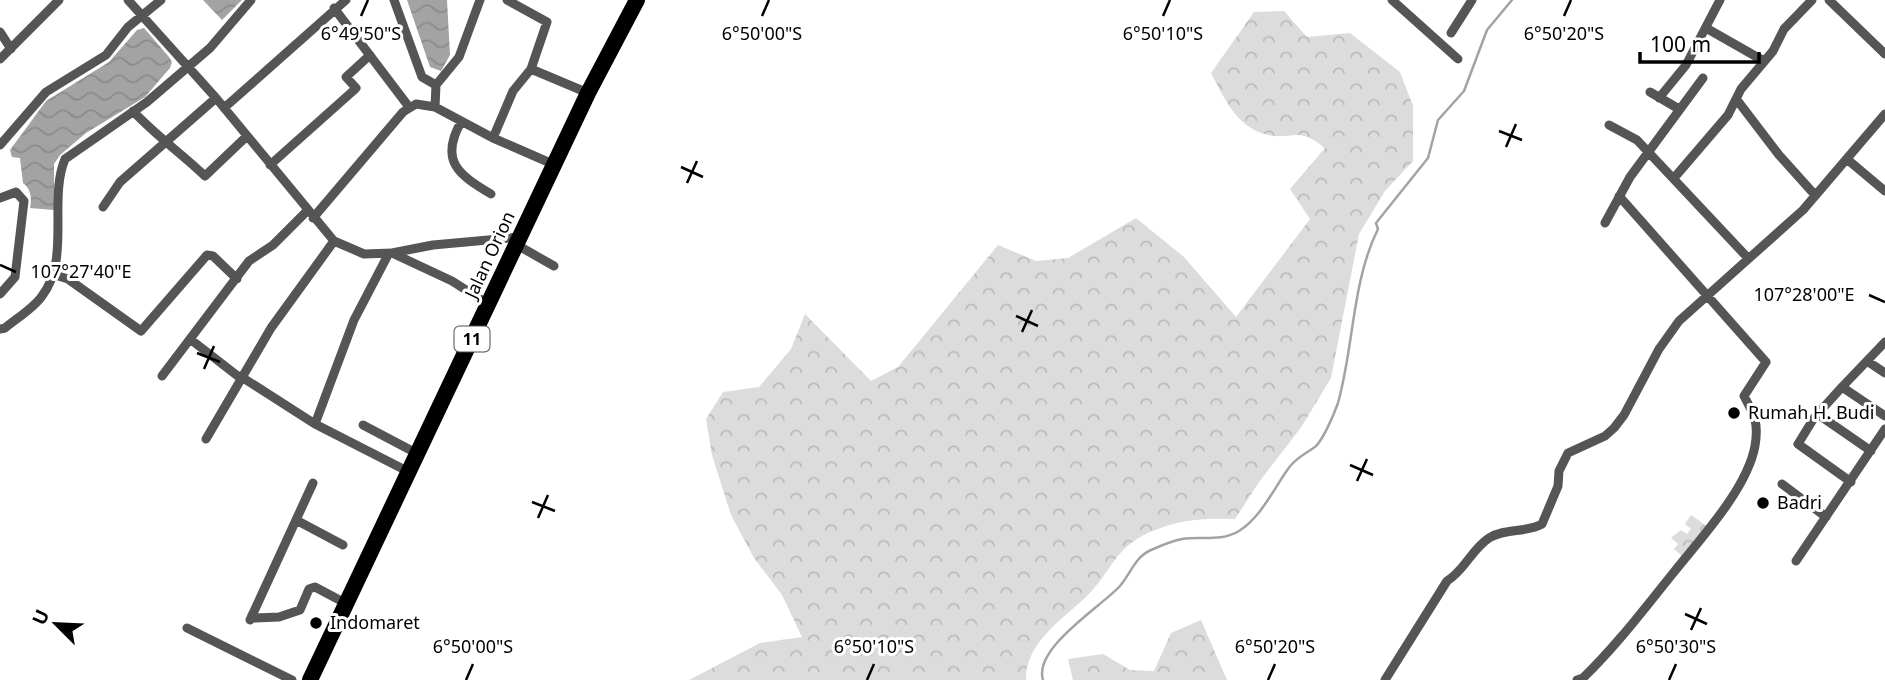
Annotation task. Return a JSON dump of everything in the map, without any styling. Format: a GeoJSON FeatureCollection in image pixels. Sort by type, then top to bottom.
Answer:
{"type":"FeatureCollection","features":[{"type":"Feature","properties":{"kind":"highway","name":"Jalan Orion"},"geometry":{"type":"LineString","coordinates":[[310,680],[588,93],[637,0]]}},
{"type":"Feature","properties":{"kind":"street"},"geometry":{"type":"LineString","coordinates":[[0,59],[60,0]]}},
{"type":"Feature","properties":{"kind":"street"},"geometry":{"type":"LineString","coordinates":[[128,0],[216,98],[334,241],[364,254],[390,253],[433,245],[519,241],[554,266]]}},
{"type":"Feature","properties":{"kind":"street"},"geometry":{"type":"LineString","coordinates":[[0,145],[46,92],[106,55],[140,15],[161,0]]}},
{"type":"Feature","properties":{"kind":"street"},"geometry":{"type":"LineString","coordinates":[[0,328],[5,328],[42,298],[52,274],[60,180],[65,159],[133,111],[210,48],[251,0]]}},
{"type":"Feature","properties":{"kind":"street"},"geometry":{"type":"LineString","coordinates":[[224,108],[346,0]]}},
{"type":"Feature","properties":{"kind":"street"},"geometry":{"type":"LineString","coordinates":[[394,0],[422,77],[436,85]]}},
{"type":"Feature","properties":{"kind":"street"},"geometry":{"type":"LineString","coordinates":[[435,107],[436,85],[459,57],[480,0]]}},
{"type":"Feature","properties":{"kind":"street"},"geometry":{"type":"LineString","coordinates":[[493,138],[513,91],[531,69],[547,22],[507,0]]}},
{"type":"Feature","properties":{"kind":"street"},"geometry":{"type":"LineString","coordinates":[[1392,0],[1458,59]]}},
{"type":"Feature","properties":{"kind":"street"},"geometry":{"type":"LineString","coordinates":[[1451,33],[1472,0]]}},
{"type":"Feature","properties":{"kind":"street"},"geometry":{"type":"LineString","coordinates":[[1659,98],[1686,65],[1720,0]]}},
{"type":"Feature","properties":{"kind":"street"},"geometry":{"type":"LineString","coordinates":[[1674,178],[1728,116],[1741,89],[1764,61],[1784,29],[1812,0]]}},
{"type":"Feature","properties":{"kind":"street"},"geometry":{"type":"LineString","coordinates":[[1829,0],[1885,54]]}},
{"type":"Feature","properties":{"kind":"street"},"geometry":{"type":"LineString","coordinates":[[334,8],[409,107]]}},
{"type":"Feature","properties":{"kind":"street"},"geometry":{"type":"LineString","coordinates":[[1706,28],[1764,61]]}},
{"type":"Feature","properties":{"kind":"street"},"geometry":{"type":"LineString","coordinates":[[0,32],[11,49]]}},
{"type":"Feature","properties":{"kind":"street"},"geometry":{"type":"LineString","coordinates":[[270,165],[356,88],[346,77],[370,55]]}},
{"type":"Feature","properties":{"kind":"street"},"geometry":{"type":"LineString","coordinates":[[531,69],[588,93]]}},
{"type":"Feature","properties":{"kind":"street"},"geometry":{"type":"LineString","coordinates":[[1605,223],[1619,196],[1703,78]]}},
{"type":"Feature","properties":{"kind":"street"},"geometry":{"type":"LineString","coordinates":[[1650,92],[1679,109]]}},
{"type":"Feature","properties":{"kind":"street"},"geometry":{"type":"LineString","coordinates":[[103,207],[121,183],[216,98]]}},
{"type":"Feature","properties":{"kind":"street"},"geometry":{"type":"LineString","coordinates":[[1737,100],[1779,155],[1815,195]]}},
{"type":"Feature","properties":{"kind":"street"},"geometry":{"type":"LineString","coordinates":[[162,376],[249,261],[310,215],[409,107],[416,104],[435,107],[493,138],[555,165]]}},
{"type":"Feature","properties":{"kind":"street"},"geometry":{"type":"LineString","coordinates":[[133,111],[154,134],[169,142],[207,176],[247,136]]}},
{"type":"Feature","properties":{"kind":"street"},"geometry":{"type":"LineString","coordinates":[[1385,680],[1446,583],[1460,573],[1477,548],[1496,535],[1542,524],[1568,454],[1614,428],[1624,415],[1666,337],[1706,294],[1793,219],[1848,160],[1885,114]]}},
{"type":"Feature","properties":{"kind":"street"},"geometry":{"type":"LineString","coordinates":[[461,122],[452,149],[455,167],[468,180],[491,194]]}},
{"type":"Feature","properties":{"kind":"street"},"geometry":{"type":"LineString","coordinates":[[1609,125],[1637,140],[1747,257]]}},
{"type":"Feature","properties":{"kind":"street"},"geometry":{"type":"LineString","coordinates":[[1848,160],[1885,191]]}},
{"type":"Feature","properties":{"kind":"street"},"geometry":{"type":"LineString","coordinates":[[0,198],[16,192],[24,201],[15,277],[0,294]]}},
{"type":"Feature","properties":{"kind":"street"},"geometry":{"type":"LineString","coordinates":[[1577,680],[1583,678],[1621,641],[1720,515],[1746,472],[1754,453],[1757,417],[1744,396],[1762,371],[1765,359],[1619,196]]}},
{"type":"Feature","properties":{"kind":"street"},"geometry":{"type":"LineString","coordinates":[[205,439],[240,376],[334,241]]}},
{"type":"Feature","properties":{"kind":"street"},"geometry":{"type":"LineString","coordinates":[[390,253],[452,281],[488,304]]}},
{"type":"Feature","properties":{"kind":"street"},"geometry":{"type":"LineString","coordinates":[[315,424],[354,320],[390,253]]}},
{"type":"Feature","properties":{"kind":"street"},"geometry":{"type":"LineString","coordinates":[[52,274],[68,279],[141,331],[207,255],[214,256],[237,279]]}},
{"type":"Feature","properties":{"kind":"street"},"geometry":{"type":"LineString","coordinates":[[190,339],[240,376],[315,424],[409,472]]}},
{"type":"Feature","properties":{"kind":"street"},"geometry":{"type":"LineString","coordinates":[[1851,482],[1798,444],[1842,387],[1885,342]]}},
{"type":"Feature","properties":{"kind":"street"},"geometry":{"type":"LineString","coordinates":[[1867,362],[1885,373]]}},
{"type":"Feature","properties":{"kind":"street"},"geometry":{"type":"LineString","coordinates":[[1842,387],[1885,416]]}},
{"type":"Feature","properties":{"kind":"street"},"geometry":{"type":"LineString","coordinates":[[1819,415],[1871,451]]}},
{"type":"Feature","properties":{"kind":"street"},"geometry":{"type":"LineString","coordinates":[[363,425],[418,454]]}},
{"type":"Feature","properties":{"kind":"street"},"geometry":{"type":"LineString","coordinates":[[1796,562],[1885,429]]}},
{"type":"Feature","properties":{"kind":"street"},"geometry":{"type":"LineString","coordinates":[[313,483],[251,618],[295,613],[305,604],[309,589],[315,587],[347,604]]}},
{"type":"Feature","properties":{"kind":"street"},"geometry":{"type":"LineString","coordinates":[[1782,484],[1826,517]]}},
{"type":"Feature","properties":{"kind":"street"},"geometry":{"type":"LineString","coordinates":[[296,520],[343,545]]}},
{"type":"Feature","properties":{"kind":"street"},"geometry":{"type":"LineString","coordinates":[[187,628],[292,680]]}},
{"type":"Feature","properties":{"kind":"green space"},"geometry":{"type":"Polygon","coordinates":[[[1284,11],[1307,37],[1350,33],[1400,72],[1413,106],[1413,161],[1385,191],[1359,234],[1331,378],[1302,426],[1259,482],[1235,519],[1185,521],[1155,530],[1131,543],[1087,596],[1039,643],[1027,667],[1026,680],[689,680],[760,643],[802,637],[782,595],[754,558],[731,515],[712,455],[706,419],[723,392],[759,387],[791,349],[805,314],[871,381],[898,367],[998,245],[1036,261],[1068,258],[1136,218],[1184,257],[1236,317],[1310,219],[1290,189],[1325,148],[1300,135],[1273,136],[1254,130],[1238,117],[1211,73],[1254,12],[1284,11]]]}},
{"type":"Feature","properties":{"kind":"green space"},"geometry":{"type":"Polygon","coordinates":[[[1691,515],[1708,527],[1684,558],[1674,549],[1678,544],[1671,538],[1681,530],[1687,534],[1691,529],[1685,524],[1691,515]]]}},
{"type":"Feature","properties":{"kind":"green space"},"geometry":{"type":"Polygon","coordinates":[[[1201,620],[1227,680],[1073,680],[1068,659],[1103,654],[1130,670],[1154,671],[1171,633],[1201,620]]]}},
{"type":"Feature","properties":{"kind":"water"},"geometry":{"type":"Polygon","coordinates":[[[203,0],[242,0],[222,20],[203,0]]]}},
{"type":"Feature","properties":{"kind":"water"},"geometry":{"type":"Polygon","coordinates":[[[407,0],[447,0],[450,55],[441,71],[430,67],[407,0]]]}},
{"type":"Feature","properties":{"kind":"water"},"geometry":{"type":"Polygon","coordinates":[[[144,28],[169,57],[172,62],[170,68],[145,97],[86,133],[60,155],[54,164],[54,210],[30,208],[30,194],[23,183],[20,158],[12,157],[10,150],[46,101],[109,62],[137,30],[144,28]]]}},
{"type":"Feature","properties":{"kind":"waterway"},"geometry":{"type":"LineString","coordinates":[[1043,680],[1043,668],[1058,641],[1120,586],[1141,557],[1151,550],[1178,540],[1218,538],[1239,531],[1260,511],[1291,465],[1319,442],[1338,403],[1358,292],[1369,249],[1378,229],[1376,223],[1428,158],[1438,120],[1464,91],[1487,30],[1512,0]]}},
{"type":"Feature","properties":{"kind":"place","name":"Rumah H. Budi"},"geometry":{"type":"Point","coordinates":[1734,413]}},
{"type":"Feature","properties":{"kind":"place","name":"Badri"},"geometry":{"type":"Point","coordinates":[1763,503]}},
{"type":"Feature","properties":{"kind":"place","name":"Indomaret"},"geometry":{"type":"Point","coordinates":[316,623]}}]}
